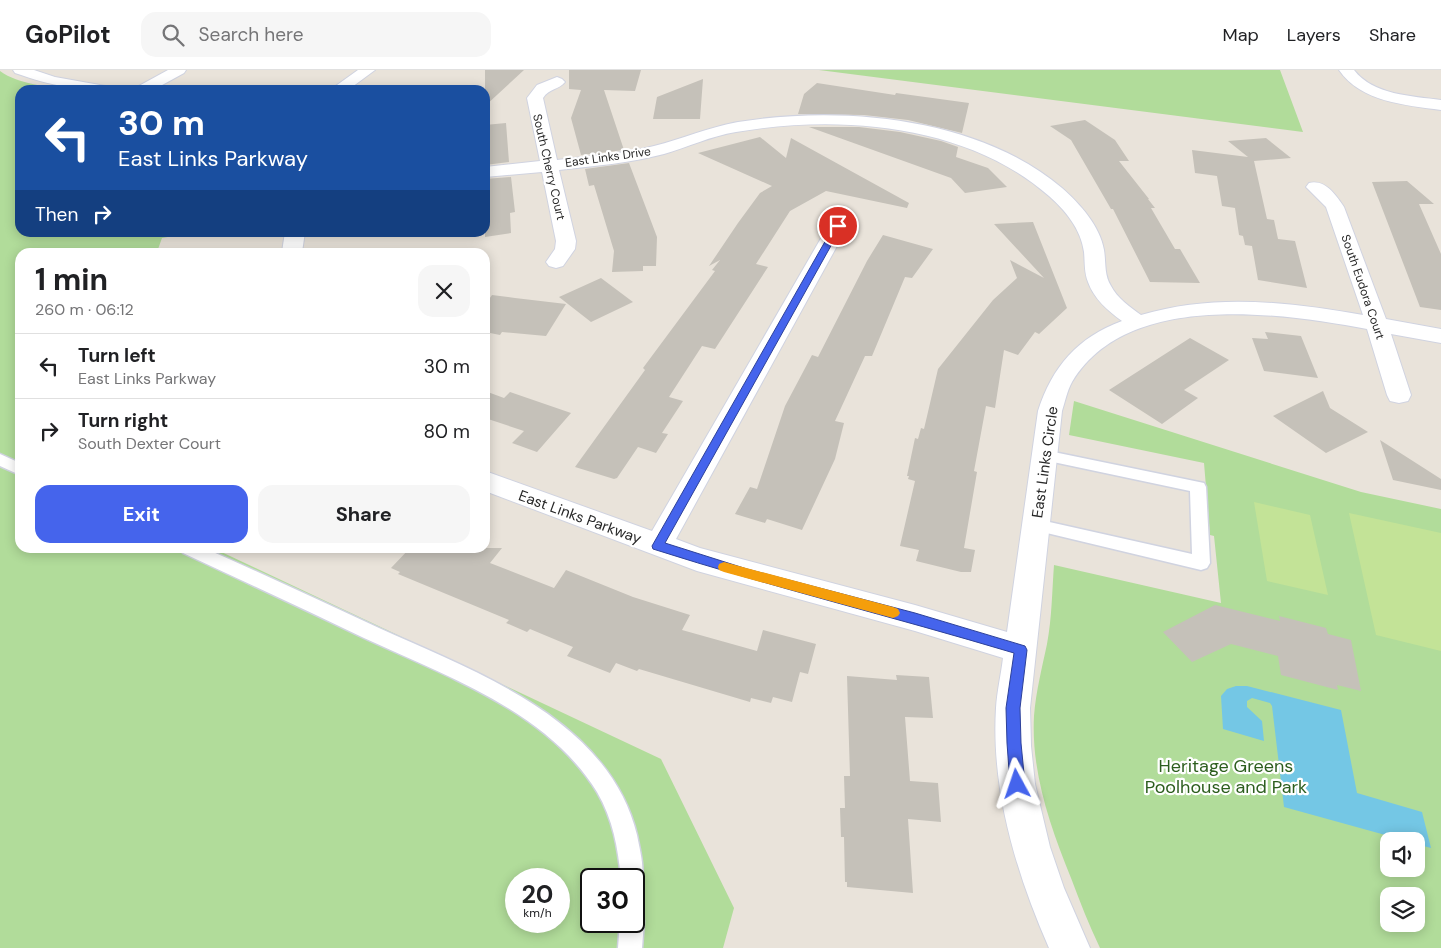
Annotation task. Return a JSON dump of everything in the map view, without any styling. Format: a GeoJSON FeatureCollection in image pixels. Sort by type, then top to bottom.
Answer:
{"type":"FeatureCollection","features":[{"type":"Feature","properties":{"kind":"street"},"geometry":{"type":"LineString","coordinates":[[20,70],[52,81],[76,85]]}},
{"type":"Feature","properties":{"kind":"street"},"geometry":{"type":"LineString","coordinates":[[151,85],[179,70]]}},
{"type":"Feature","properties":{"kind":"street"},"geometry":{"type":"LineString","coordinates":[[346,85],[368,70]]}},
{"type":"Feature","properties":{"kind":"street"},"geometry":{"type":"LineString","coordinates":[[1346,70],[1354,80],[1378,92],[1399,98],[1441,105]]}},
{"type":"Feature","properties":{"kind":"street","name":"South Cherry Court"},"geometry":{"type":"LineString","coordinates":[[556,262],[565,249],[566,241],[535,98],[542,88],[557,82]]}},
{"type":"Feature","properties":{"kind":"street","name":"East Links Drive"},"geometry":{"type":"LineString","coordinates":[[490,171],[649,153],[720,130],[753,116],[889,124],[941,135],[1002,157],[1046,184],[1079,218],[1092,244],[1099,284],[1112,302],[1138,323]]}},
{"type":"Feature","properties":{"kind":"street"},"geometry":{"type":"LineString","coordinates":[[1002,157],[1023,150]]}},
{"type":"Feature","properties":{"kind":"street","name":"South Eudora Court"},"geometry":{"type":"LineString","coordinates":[[1316,187],[1336,207],[1377,325],[1398,395]]}},
{"type":"Feature","properties":{"kind":"street"},"geometry":{"type":"LineString","coordinates":[[658,546],[838,226]]}},
{"type":"Feature","properties":{"kind":"street","name":"East Links Circle"},"geometry":{"type":"LineString","coordinates":[[1070,948],[1060,928],[1040,875],[1027,832],[1017,784],[1013,708],[1050,411],[1060,382],[1085,351],[1109,336],[1138,323],[1176,313],[1234,308],[1263,308],[1299,312],[1441,336]]}},
{"type":"Feature","properties":{"kind":"street","name":"East Links Parkway"},"geometry":{"type":"LineString","coordinates":[[490,484],[658,546],[747,574],[915,618],[1020,650]]}},
{"type":"Feature","properties":{"kind":"lane"},"geometry":{"type":"LineString","coordinates":[[1036,525],[1200,562],[1198,488],[1044,455]]}},
{"type":"Feature","properties":{"kind":"lane"},"geometry":{"type":"LineString","coordinates":[[0,460],[15,467]]}},
{"type":"Feature","properties":{"kind":"lane"},"geometry":{"type":"LineString","coordinates":[[200,553],[485,686],[521,706],[559,734],[584,759],[601,781],[616,805],[622,824],[630,868]]}},
{"type":"Feature","properties":{"kind":"lane"},"geometry":{"type":"LineString","coordinates":[[630,948],[631,933]]}},
{"type":"Feature","properties":{"kind":"green space"},"geometry":{"type":"Polygon","coordinates":[[[819,70],[1280,70],[1303,132],[819,70]]]}},
{"type":"Feature","properties":{"kind":"green space"},"geometry":{"type":"Polygon","coordinates":[[[0,71],[16,79],[38,85],[15,85],[15,237],[168,237],[162,238],[158,248],[15,248],[15,553],[224,553],[661,759],[734,908],[723,948],[0,948],[0,71]]]}},
{"type":"Feature","properties":{"kind":"green space","name":"Heritage Greens Poolhouse and Park"},"geometry":{"type":"Polygon","coordinates":[[[1074,401],[1361,492],[1441,509],[1441,948],[1100,948],[1049,819],[1036,758],[1034,716],[1049,634],[1054,565],[1221,603],[1214,536],[1210,535],[1204,463],[1069,435],[1074,401]]]}},
{"type":"Feature","properties":{"kind":"green space"},"geometry":{"type":"Polygon","coordinates":[[[1254,502],[1310,515],[1328,595],[1267,581],[1254,502]]]}},
{"type":"Feature","properties":{"kind":"green space"},"geometry":{"type":"Polygon","coordinates":[[[1349,513],[1441,533],[1441,651],[1376,635],[1349,513]]]}},
{"type":"Feature","properties":{"kind":"water"},"geometry":{"type":"Polygon","coordinates":[[[1236,686],[1247,686],[1341,710],[1357,793],[1422,812],[1431,848],[1425,846],[1425,832],[1380,832],[1380,834],[1284,807],[1272,706],[1270,703],[1252,698],[1247,701],[1247,707],[1262,721],[1264,741],[1223,729],[1221,696],[1227,689],[1236,686]]]}},
{"type":"Feature","properties":{"kind":"building"},"geometry":{"type":"Polygon","coordinates":[[[485,70],[524,70],[490,101],[490,85],[485,85],[485,70]]]}},
{"type":"Feature","properties":{"kind":"building"},"geometry":{"type":"Polygon","coordinates":[[[569,70],[641,70],[635,91],[604,90],[624,150],[581,155],[571,118],[581,90],[569,89],[569,70]]]}},
{"type":"Feature","properties":{"kind":"building"},"geometry":{"type":"Polygon","coordinates":[[[703,79],[700,119],[653,119],[657,97],[703,79]]]}},
{"type":"Feature","properties":{"kind":"building"},"geometry":{"type":"Polygon","coordinates":[[[817,83],[895,95],[896,93],[969,103],[962,133],[908,120],[864,115],[798,114],[804,94],[817,83]]]}},
{"type":"Feature","properties":{"kind":"building"},"geometry":{"type":"Polygon","coordinates":[[[1085,120],[1115,140],[1129,161],[1119,161],[1155,208],[1151,208],[1175,249],[1180,249],[1200,283],[1150,282],[1113,209],[1111,209],[1071,140],[1050,126],[1085,120]]]}},
{"type":"Feature","properties":{"kind":"building"},"geometry":{"type":"Polygon","coordinates":[[[506,123],[509,162],[490,164],[490,125],[506,123]]]}},
{"type":"Feature","properties":{"kind":"building"},"geometry":{"type":"Polygon","coordinates":[[[809,127],[859,127],[900,132],[941,141],[958,147],[956,157],[988,168],[1007,187],[965,193],[951,178],[809,127]]]}},
{"type":"Feature","properties":{"kind":"building"},"geometry":{"type":"Polygon","coordinates":[[[760,137],[786,158],[791,138],[909,203],[907,208],[826,191],[790,211],[756,264],[768,267],[715,349],[702,346],[669,397],[683,401],[662,433],[668,434],[656,453],[638,447],[617,478],[614,479],[575,467],[645,370],[643,368],[715,271],[712,270],[720,260],[709,266],[738,223],[760,193],[772,186],[698,153],[760,137]]]}},
{"type":"Feature","properties":{"kind":"building"},"geometry":{"type":"Polygon","coordinates":[[[1266,138],[1291,158],[1254,161],[1267,219],[1274,220],[1278,239],[1295,241],[1307,288],[1258,280],[1252,246],[1245,245],[1243,236],[1239,235],[1235,208],[1222,206],[1217,176],[1195,173],[1192,150],[1248,157],[1228,141],[1266,138]]]}},
{"type":"Feature","properties":{"kind":"building"},"geometry":{"type":"Polygon","coordinates":[[[629,163],[657,237],[656,266],[643,266],[643,271],[612,272],[614,251],[594,185],[589,186],[585,169],[629,163]]]}},
{"type":"Feature","properties":{"kind":"building"},"geometry":{"type":"Polygon","coordinates":[[[511,177],[515,212],[510,213],[511,233],[490,236],[490,179],[511,177]]]}},
{"type":"Feature","properties":{"kind":"building"},"geometry":{"type":"Polygon","coordinates":[[[1407,181],[1434,204],[1419,204],[1441,254],[1441,310],[1420,307],[1372,182],[1407,181]]]}},
{"type":"Feature","properties":{"kind":"building"},"geometry":{"type":"Polygon","coordinates":[[[1033,222],[1067,308],[1039,334],[1035,332],[1018,355],[1004,350],[995,408],[986,406],[974,471],[977,472],[964,548],[975,550],[971,572],[961,572],[916,561],[919,550],[900,546],[915,481],[908,479],[909,476],[907,476],[915,438],[918,439],[921,428],[924,429],[938,369],[993,300],[1017,278],[1010,260],[1044,278],[994,224],[1033,222]]]}},
{"type":"Feature","properties":{"kind":"building"},"geometry":{"type":"Polygon","coordinates":[[[883,235],[933,249],[912,278],[905,277],[872,356],[865,356],[835,421],[844,423],[835,459],[802,530],[767,519],[765,523],[735,514],[750,487],[757,489],[785,406],[812,355],[818,357],[867,261],[883,235]]]}},
{"type":"Feature","properties":{"kind":"building"},"geometry":{"type":"Polygon","coordinates":[[[601,278],[633,302],[591,322],[559,297],[601,278]]]}},
{"type":"Feature","properties":{"kind":"building"},"geometry":{"type":"Polygon","coordinates":[[[492,295],[566,304],[546,336],[502,332],[500,335],[490,333],[490,298],[492,295]]]}},
{"type":"Feature","properties":{"kind":"building"},"geometry":{"type":"Polygon","coordinates":[[[1265,332],[1301,336],[1318,378],[1264,371],[1252,338],[1268,339],[1265,332]]]}},
{"type":"Feature","properties":{"kind":"building"},"geometry":{"type":"Polygon","coordinates":[[[1190,338],[1229,360],[1184,390],[1198,398],[1162,424],[1109,390],[1190,338]]]}},
{"type":"Feature","properties":{"kind":"building"},"geometry":{"type":"Polygon","coordinates":[[[1323,391],[1330,408],[1368,432],[1326,453],[1273,416],[1323,391]]]}},
{"type":"Feature","properties":{"kind":"building"},"geometry":{"type":"Polygon","coordinates":[[[510,392],[571,413],[537,452],[512,443],[524,431],[490,420],[490,393],[504,398],[510,392]]]}},
{"type":"Feature","properties":{"kind":"building"},"geometry":{"type":"Polygon","coordinates":[[[1380,440],[1441,479],[1441,490],[1393,480],[1380,440]]]}},
{"type":"Feature","properties":{"kind":"building"},"geometry":{"type":"Polygon","coordinates":[[[490,548],[502,548],[490,563],[554,588],[566,570],[633,597],[690,615],[682,630],[757,651],[763,630],[816,644],[808,674],[800,672],[792,702],[773,697],[771,703],[751,698],[750,702],[639,669],[637,671],[616,663],[610,673],[567,656],[573,647],[530,629],[527,632],[506,623],[509,620],[398,574],[400,572],[391,568],[405,553],[490,553],[490,548]]]}},
{"type":"Feature","properties":{"kind":"building"},"geometry":{"type":"Polygon","coordinates":[[[1215,605],[1280,621],[1279,616],[1326,628],[1328,634],[1351,640],[1361,691],[1337,685],[1338,690],[1281,675],[1278,656],[1231,644],[1192,662],[1163,632],[1215,605]]]}},
{"type":"Feature","properties":{"kind":"building"},"geometry":{"type":"Polygon","coordinates":[[[896,675],[929,677],[933,718],[905,717],[910,781],[938,783],[941,822],[908,819],[913,893],[847,887],[847,882],[845,882],[844,837],[841,837],[840,808],[845,808],[844,776],[850,776],[847,676],[897,680],[896,675]]]}},
{"type":"Feature","properties":{"kind":"slow traffic"},"geometry":{"type":"LineString","coordinates":[[724,567],[893,613]]}},
{"type":"Feature","properties":{"kind":"route"},"geometry":{"type":"LineString","coordinates":[[838,226],[658,546],[747,574],[915,618],[1020,650],[1013,708],[1017,784]]}}]}
